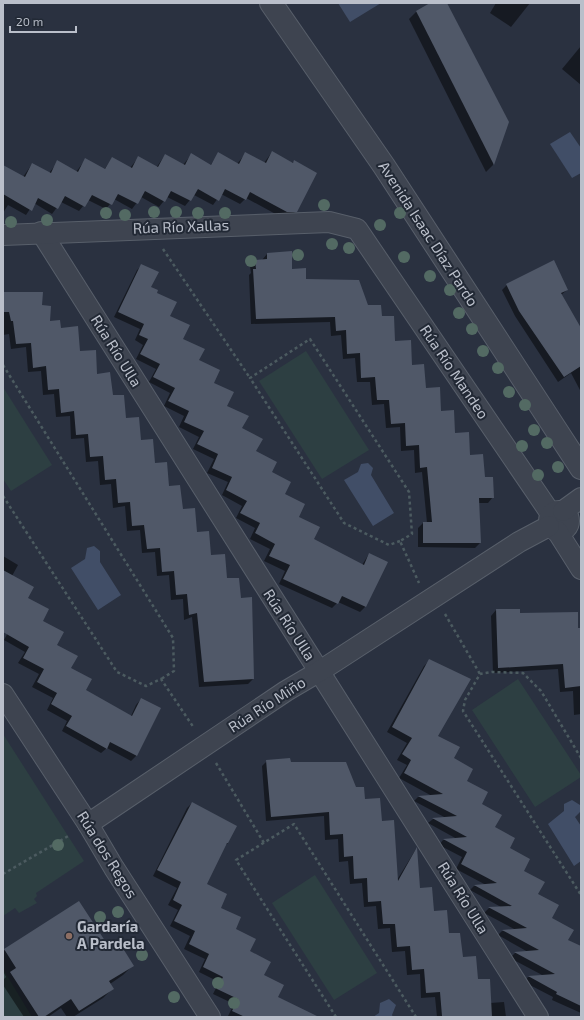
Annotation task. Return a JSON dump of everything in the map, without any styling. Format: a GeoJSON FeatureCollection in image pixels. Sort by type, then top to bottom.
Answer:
{"type":"FeatureCollection","features":[{"type":"Feature","properties":{"kind":"street","name":"Avenida Isaac Díaz Pardo"},"geometry":{"type":"LineString","coordinates":[[271,3],[384,166],[581,468]]}},
{"type":"Feature","properties":{"kind":"street","name":"Rúa Río Xallas"},"geometry":{"type":"LineString","coordinates":[[3,235],[41,232],[329,222],[357,229]]}},
{"type":"Feature","properties":{"kind":"street","name":"Rúa Río Mandeo"},"geometry":{"type":"LineString","coordinates":[[357,229],[555,521],[581,569]]}},
{"type":"Feature","properties":{"kind":"street","name":"Rúa Río Ulla"},"geometry":{"type":"LineString","coordinates":[[41,232],[538,1017]]}},
{"type":"Feature","properties":{"kind":"street","name":"Rúa Río Miño"},"geometry":{"type":"LineString","coordinates":[[88,824],[286,691],[320,671],[519,542],[555,521],[581,498]]}},
{"type":"Feature","properties":{"kind":"street","name":"Rúa dos Regos"},"geometry":{"type":"LineString","coordinates":[[3,694],[88,824],[114,868],[210,1017]]}},
{"type":"Feature","properties":{"kind":"path"},"geometry":{"type":"LineString","coordinates":[[149,228],[250,378],[344,523],[389,545],[412,534],[409,492],[310,339],[250,378]]}},
{"type":"Feature","properties":{"kind":"path"},"geometry":{"type":"LineString","coordinates":[[3,365],[173,638],[174,671],[146,686],[117,672],[3,496]]}},
{"type":"Feature","properties":{"kind":"path"},"geometry":{"type":"LineString","coordinates":[[400,541],[431,599],[480,674]]}},
{"type":"Feature","properties":{"kind":"path"},"geometry":{"type":"LineString","coordinates":[[480,674],[492,672],[523,673],[541,691],[581,758]]}},
{"type":"Feature","properties":{"kind":"path"},"geometry":{"type":"LineString","coordinates":[[480,674],[465,700],[463,710],[581,895]]}},
{"type":"Feature","properties":{"kind":"path"},"geometry":{"type":"LineString","coordinates":[[161,679],[205,745],[264,843]]}},
{"type":"Feature","properties":{"kind":"path"},"geometry":{"type":"LineString","coordinates":[[3,874],[88,824]]}},
{"type":"Feature","properties":{"kind":"path"},"geometry":{"type":"LineString","coordinates":[[336,1017],[236,860],[294,824],[416,1017]]}},
{"type":"Feature","properties":{"kind":"shaded area"},"geometry":{"type":"Polygon","coordinates":[[[306,351],[369,450],[322,479],[259,381],[306,351]]]}},
{"type":"Feature","properties":{"kind":"shaded area"},"geometry":{"type":"Polygon","coordinates":[[[3,387],[52,465],[11,491],[3,479],[3,387]]]}},
{"type":"Feature","properties":{"kind":"shaded area"},"geometry":{"type":"Polygon","coordinates":[[[518,679],[581,775],[581,777],[535,807],[472,710],[518,679]]]}},
{"type":"Feature","properties":{"kind":"shaded area"},"geometry":{"type":"Polygon","coordinates":[[[3,734],[84,861],[36,893],[37,896],[34,899],[37,903],[19,913],[15,908],[3,916],[3,734]]]}},
{"type":"Feature","properties":{"kind":"shaded area"},"geometry":{"type":"Polygon","coordinates":[[[315,875],[377,973],[334,1000],[272,903],[315,875]]]}},
{"type":"Feature","properties":{"kind":"shaded area"},"geometry":{"type":"Polygon","coordinates":[[[3,969],[32,1017],[3,1017],[3,969]]]}},
{"type":"Feature","properties":{"kind":"water"},"geometry":{"type":"Polygon","coordinates":[[[338,3],[381,3],[350,22],[338,3]]]}},
{"type":"Feature","properties":{"kind":"water"},"geometry":{"type":"Polygon","coordinates":[[[570,132],[581,148],[581,173],[572,178],[550,144],[570,132]]]}},
{"type":"Feature","properties":{"kind":"water"},"geometry":{"type":"Polygon","coordinates":[[[368,463],[373,468],[371,475],[394,513],[373,526],[344,480],[358,472],[361,464],[368,463]]]}},
{"type":"Feature","properties":{"kind":"water"},"geometry":{"type":"Polygon","coordinates":[[[94,546],[100,551],[100,562],[121,595],[98,610],[71,568],[85,559],[87,548],[94,546]]]}},
{"type":"Feature","properties":{"kind":"water"},"geometry":{"type":"Polygon","coordinates":[[[572,800],[580,805],[580,812],[575,817],[581,826],[581,861],[574,866],[548,824],[564,811],[564,804],[572,800]]]}},
{"type":"Feature","properties":{"kind":"water"},"geometry":{"type":"Polygon","coordinates":[[[389,999],[396,1005],[392,1015],[393,1017],[373,1017],[379,1013],[380,1003],[389,999]]]}},
{"type":"Feature","properties":{"kind":"building"},"geometry":{"type":"Polygon","coordinates":[[[430,3],[447,3],[509,122],[494,165],[416,11],[430,3]]]}},
{"type":"Feature","properties":{"kind":"building"},"geometry":{"type":"Polygon","coordinates":[[[272,151],[293,163],[294,160],[317,173],[297,212],[287,212],[250,192],[246,200],[225,189],[219,201],[198,189],[191,201],[171,191],[165,202],[145,191],[138,204],[118,194],[112,205],[92,195],[85,207],[65,196],[58,209],[38,198],[32,211],[3,194],[3,165],[25,177],[32,163],[51,173],[57,160],[78,172],[85,158],[105,169],[112,157],[132,168],[138,156],[158,167],[165,154],[185,165],[191,153],[211,165],[218,152],[239,164],[245,152],[266,163],[272,151]]]}},
{"type":"Feature","properties":{"kind":"building"},"geometry":{"type":"Polygon","coordinates":[[[292,251],[292,269],[306,268],[306,279],[359,280],[368,305],[381,305],[382,316],[394,316],[395,341],[411,340],[412,365],[424,364],[426,388],[440,387],[441,411],[454,410],[455,433],[469,432],[470,455],[483,454],[485,477],[493,477],[494,498],[479,498],[481,543],[423,543],[423,522],[432,522],[427,467],[420,468],[419,445],[406,446],[405,423],[391,424],[389,400],[377,400],[375,377],[361,378],[360,353],[347,354],[346,330],[336,331],[335,317],[256,319],[253,269],[256,269],[255,260],[267,259],[267,253],[292,251]]]}},
{"type":"Feature","properties":{"kind":"building"},"geometry":{"type":"Polygon","coordinates":[[[554,260],[568,290],[561,293],[581,328],[581,366],[564,377],[519,311],[506,284],[554,260]]]}},
{"type":"Feature","properties":{"kind":"building"},"geometry":{"type":"Polygon","coordinates":[[[141,264],[159,272],[151,287],[158,290],[157,293],[177,302],[170,316],[190,325],[183,339],[205,349],[199,360],[220,370],[214,383],[234,392],[227,406],[249,416],[242,428],[263,439],[256,451],[277,462],[272,472],[291,482],[285,494],[305,504],[299,517],[320,527],[314,539],[364,565],[369,553],[388,562],[366,607],[342,596],[338,604],[283,579],[290,565],[269,556],[275,544],[255,533],[260,523],[240,513],[247,501],[226,490],[232,477],[212,468],[218,454],[197,444],[204,431],[184,422],[189,411],[168,401],[175,388],[153,377],[160,364],[140,354],[148,339],[139,335],[144,324],[118,312],[141,264]]]}},
{"type":"Feature","properties":{"kind":"building"},"geometry":{"type":"Polygon","coordinates":[[[3,292],[43,292],[42,305],[51,306],[50,321],[60,320],[61,328],[78,326],[80,351],[96,350],[97,374],[110,372],[113,395],[124,395],[126,418],[139,417],[141,440],[153,439],[155,463],[167,462],[169,486],[180,485],[183,509],[195,508],[197,532],[209,531],[211,555],[225,554],[227,578],[239,578],[241,598],[252,597],[254,679],[204,682],[197,613],[189,615],[187,594],[176,595],[174,571],[162,572],[160,548],[147,549],[144,525],[132,526],[130,502],[118,503],[116,479],[105,480],[103,456],[90,457],[88,434],[76,435],[74,411],[61,413],[59,389],[48,390],[46,366],[33,368],[31,343],[16,344],[13,321],[11,321],[9,312],[3,312],[3,292]]]}},
{"type":"Feature","properties":{"kind":"building"},"geometry":{"type":"Polygon","coordinates":[[[3,570],[34,587],[28,598],[49,609],[43,621],[64,632],[57,645],[78,656],[71,668],[92,679],[86,690],[132,716],[141,698],[161,708],[137,756],[110,742],[107,749],[66,726],[72,716],[51,704],[57,693],[37,682],[44,669],[23,658],[29,647],[3,632],[3,570]]]}},
{"type":"Feature","properties":{"kind":"building"},"geometry":{"type":"Polygon","coordinates":[[[496,609],[520,609],[520,613],[578,612],[578,628],[581,628],[581,686],[565,688],[563,664],[498,668],[496,609]]]}},
{"type":"Feature","properties":{"kind":"building"},"geometry":{"type":"Polygon","coordinates":[[[429,659],[471,679],[438,736],[460,747],[454,758],[473,769],[467,781],[488,792],[482,804],[502,815],[495,827],[515,838],[510,848],[530,859],[524,871],[545,882],[538,894],[559,905],[552,918],[574,930],[568,940],[581,946],[581,1006],[556,994],[557,992],[528,976],[555,974],[514,952],[539,950],[502,930],[527,928],[488,907],[512,906],[474,885],[497,883],[461,864],[467,852],[443,839],[467,837],[432,818],[457,816],[418,796],[443,794],[404,773],[411,760],[402,754],[412,738],[392,727],[429,659]]]}},
{"type":"Feature","properties":{"kind":"building"},"geometry":{"type":"Polygon","coordinates":[[[290,758],[291,762],[346,762],[356,787],[364,787],[365,799],[380,798],[382,821],[394,820],[398,881],[417,847],[420,888],[432,887],[434,911],[447,910],[449,933],[460,933],[463,957],[476,956],[478,979],[490,979],[492,1017],[442,1016],[440,992],[426,993],[424,969],[412,970],[410,946],[397,947],[395,924],[383,924],[381,901],[368,902],[367,878],[354,879],[353,856],[344,857],[343,834],[330,835],[329,812],[271,817],[266,760],[290,758]]]}},
{"type":"Feature","properties":{"kind":"building"},"geometry":{"type":"Polygon","coordinates":[[[192,802],[237,826],[207,884],[227,894],[221,908],[241,917],[236,929],[256,939],[250,951],[271,962],[264,975],[284,985],[278,997],[319,1017],[245,1017],[232,1011],[238,999],[217,989],[223,977],[203,967],[209,954],[189,944],[195,931],[174,921],[182,905],[173,900],[181,882],[157,870],[192,802]]]}},
{"type":"Feature","properties":{"kind":"building"},"geometry":{"type":"Polygon","coordinates":[[[79,901],[109,947],[114,943],[124,950],[134,966],[109,981],[114,989],[79,1011],[71,999],[44,1017],[39,1017],[10,972],[16,968],[4,949],[79,901]]]}},
{"type":"Feature","properties":{"kind":"place","name":"Gardaría A Pardela"},"geometry":{"type":"Point","coordinates":[69,936]}}]}
